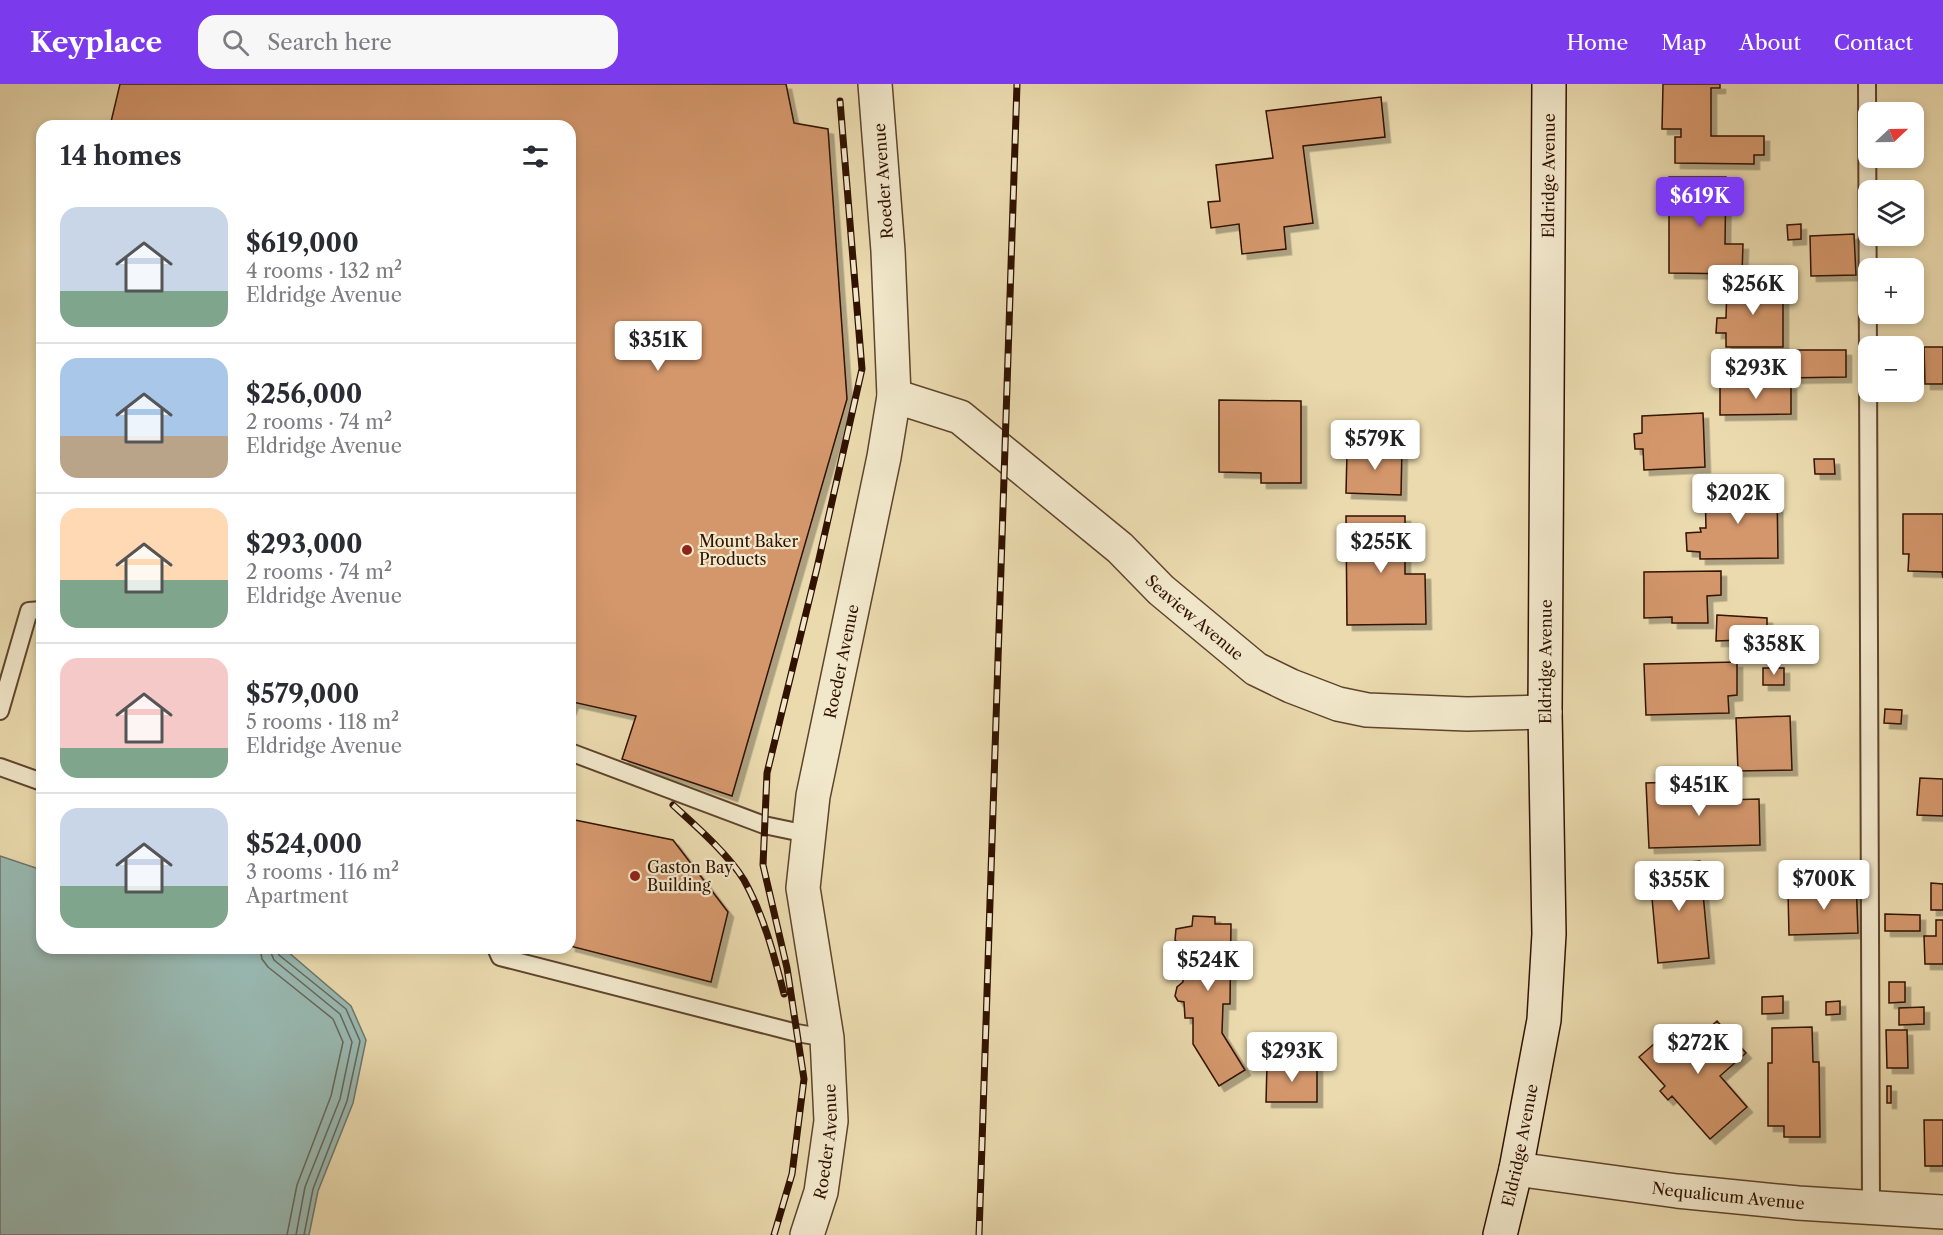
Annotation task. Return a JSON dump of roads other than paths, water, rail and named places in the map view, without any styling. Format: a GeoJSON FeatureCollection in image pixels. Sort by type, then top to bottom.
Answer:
{"type":"FeatureCollection","features":[{"type":"Feature","properties":{"kind":"street","name":"Roeder Avenue"},"geometry":{"type":"LineString","coordinates":[[807,1235],[821,1192],[831,1121],[827,1038],[802,888],[807,834],[884,457],[894,396],[888,250],[875,84]]}},
{"type":"Feature","properties":{"kind":"street","name":"Eldridge Avenue"},"geometry":{"type":"LineString","coordinates":[[1502,1225],[1516,1169],[1544,1020],[1549,934],[1545,712],[1549,84]]}},
{"type":"Feature","properties":{"kind":"street","name":"Seaview Avenue"},"geometry":{"type":"LineString","coordinates":[[894,396],[960,417],[1120,549],[1161,590],[1257,669],[1274,678],[1338,704],[1367,710],[1467,714],[1545,712]]}},
{"type":"Feature","properties":{"kind":"street","name":"Nequalicum Avenue"},"geometry":{"type":"LineString","coordinates":[[1516,1169],[1677,1191],[1798,1203],[1943,1212]]}},
{"type":"Feature","properties":{"kind":"lane"},"geometry":{"type":"LineString","coordinates":[[1867,84],[1871,1207]]}},
{"type":"Feature","properties":{"kind":"lane"},"geometry":{"type":"LineString","coordinates":[[0,711],[29,611],[36,610]]}},
{"type":"Feature","properties":{"kind":"lane"},"geometry":{"type":"LineString","coordinates":[[576,754],[764,825],[807,834]]}},
{"type":"Feature","properties":{"kind":"lane"},"geometry":{"type":"LineString","coordinates":[[0,767],[36,780]]}},
{"type":"Feature","properties":{"kind":"lane"},"geometry":{"type":"LineString","coordinates":[[499,954],[500,957],[797,1033],[827,1038]]}},
{"type":"Feature","properties":{"kind":"water"},"geometry":{"type":"Polygon","coordinates":[[[0,856],[36,868],[36,954],[290,954],[351,1006],[366,1040],[353,1103],[318,1191],[309,1235],[0,1235],[0,856]]]}},
{"type":"Feature","properties":{"kind":"railway"},"geometry":{"type":"LineString","coordinates":[[979,1235],[1017,84]]}},
{"type":"Feature","properties":{"kind":"railway"},"geometry":{"type":"LineString","coordinates":[[774,1235],[792,1174],[804,1079],[787,968],[763,865],[767,773],[862,369],[840,101]]}},
{"type":"Feature","properties":{"kind":"railway"},"geometry":{"type":"LineString","coordinates":[[673,805],[721,850],[744,880],[763,922],[784,994]]}},
{"type":"Feature","properties":{"kind":"place","name":"Mount Baker Products"},"geometry":{"type":"Point","coordinates":[687,550]}},
{"type":"Feature","properties":{"kind":"place","name":"Gaston Bay Building"},"geometry":{"type":"Point","coordinates":[635,876]}}]}
